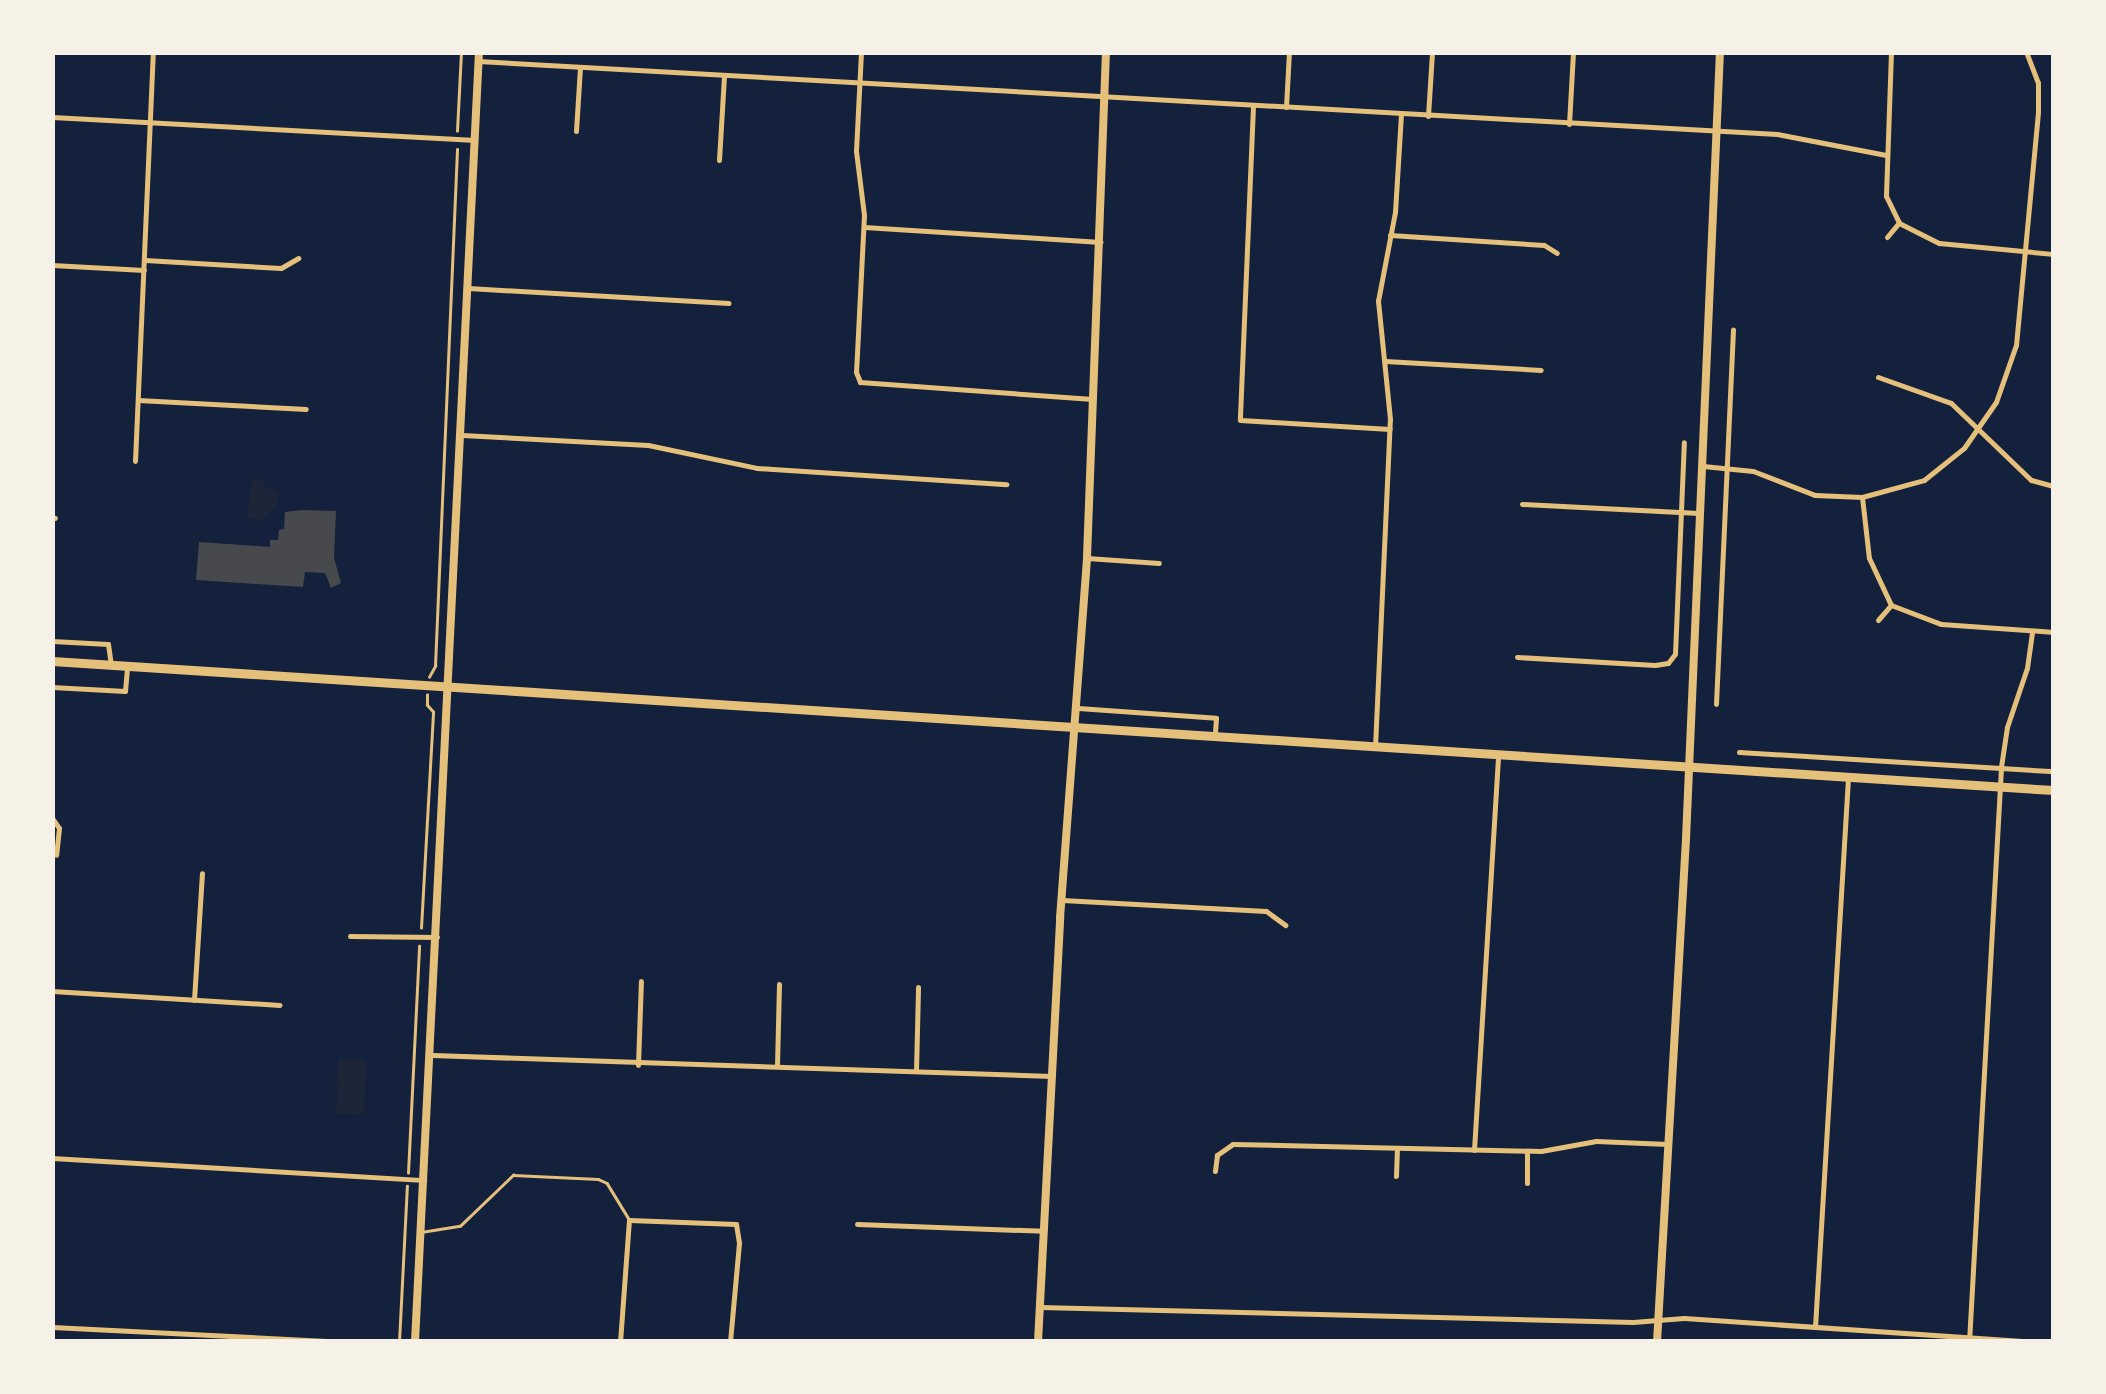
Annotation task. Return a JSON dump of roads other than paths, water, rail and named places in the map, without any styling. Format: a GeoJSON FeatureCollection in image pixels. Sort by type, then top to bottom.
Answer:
{"type":"FeatureCollection","features":[{"type":"Feature","properties":{"kind":"main road"},"geometry":{"type":"LineString","coordinates":[[1038,1342],[1062,900],[1086,558],[1106,52]]}},
{"type":"Feature","properties":{"kind":"main road"},"geometry":{"type":"LineString","coordinates":[[1657,1342],[1689,768],[1720,52]]}},
{"type":"Feature","properties":{"kind":"main road"},"geometry":{"type":"LineString","coordinates":[[416,1342],[478,57]]}},
{"type":"Feature","properties":{"kind":"main road"},"geometry":{"type":"LineString","coordinates":[[52,661],[2054,790]]}},
{"type":"Feature","properties":{"kind":"street"},"geometry":{"type":"LineString","coordinates":[[135,461],[154,52]]}},
{"type":"Feature","properties":{"kind":"street"},"geometry":{"type":"LineString","coordinates":[[861,52],[856,151],[864,227],[856,372],[860,382],[1092,399]]}},
{"type":"Feature","properties":{"kind":"street"},"geometry":{"type":"LineString","coordinates":[[1286,108],[1289,52]]}},
{"type":"Feature","properties":{"kind":"street"},"geometry":{"type":"LineString","coordinates":[[1428,116],[1432,52]]}},
{"type":"Feature","properties":{"kind":"street"},"geometry":{"type":"LineString","coordinates":[[1570,124],[1573,52]]}},
{"type":"Feature","properties":{"kind":"street"},"geometry":{"type":"LineString","coordinates":[[1892,52],[1886,196],[1899,223],[1939,243],[2054,254]]}},
{"type":"Feature","properties":{"kind":"street"},"geometry":{"type":"LineString","coordinates":[[1702,466],[1753,471],[1815,495],[1862,497],[1924,480],[1964,448],[1996,402],[2016,345],[2038,112],[2038,82],[2026,52]]}},
{"type":"Feature","properties":{"kind":"street"},"geometry":{"type":"LineString","coordinates":[[478,57],[580,67],[1812,138],[1886,155]]}},
{"type":"Feature","properties":{"kind":"street"},"geometry":{"type":"LineString","coordinates":[[576,131],[580,67]]}},
{"type":"Feature","properties":{"kind":"street"},"geometry":{"type":"LineString","coordinates":[[719,160],[724,75]]}},
{"type":"Feature","properties":{"kind":"street"},"geometry":{"type":"LineString","coordinates":[[1253,106],[1240,420],[1390,429]]}},
{"type":"Feature","properties":{"kind":"street"},"geometry":{"type":"LineString","coordinates":[[1375,747],[1390,429],[1378,300],[1390,236],[1400,114]]}},
{"type":"Feature","properties":{"kind":"street"},"geometry":{"type":"LineString","coordinates":[[52,117],[476,140]]}},
{"type":"Feature","properties":{"kind":"street"},"geometry":{"type":"LineString","coordinates":[[1887,237],[1899,223]]}},
{"type":"Feature","properties":{"kind":"street"},"geometry":{"type":"LineString","coordinates":[[864,227],[1101,242]]}},
{"type":"Feature","properties":{"kind":"street"},"geometry":{"type":"LineString","coordinates":[[1390,236],[1544,244],[1557,253]]}},
{"type":"Feature","properties":{"kind":"street"},"geometry":{"type":"LineString","coordinates":[[144,260],[281,268],[298,258]]}},
{"type":"Feature","properties":{"kind":"street"},"geometry":{"type":"LineString","coordinates":[[52,265],[144,270]]}},
{"type":"Feature","properties":{"kind":"street"},"geometry":{"type":"LineString","coordinates":[[468,288],[729,303]]}},
{"type":"Feature","properties":{"kind":"street"},"geometry":{"type":"LineString","coordinates":[[1716,704],[1733,329]]}},
{"type":"Feature","properties":{"kind":"street"},"geometry":{"type":"LineString","coordinates":[[1384,361],[1541,370]]}},
{"type":"Feature","properties":{"kind":"street"},"geometry":{"type":"LineString","coordinates":[[1878,377],[1936,394],[2031,480],[2054,486]]}},
{"type":"Feature","properties":{"kind":"street"},"geometry":{"type":"LineString","coordinates":[[138,400],[306,410]]}},
{"type":"Feature","properties":{"kind":"street"},"geometry":{"type":"LineString","coordinates":[[462,435],[662,446],[772,470],[1006,484]]}},
{"type":"Feature","properties":{"kind":"street"},"geometry":{"type":"LineString","coordinates":[[1517,657],[1668,663],[1675,654],[1684,442]]}},
{"type":"Feature","properties":{"kind":"street"},"geometry":{"type":"LineString","coordinates":[[1862,497],[1870,558],[1891,605],[1941,624],[2054,632]]}},
{"type":"Feature","properties":{"kind":"street"},"geometry":{"type":"LineString","coordinates":[[1522,504],[1700,514]]}},
{"type":"Feature","properties":{"kind":"street"},"geometry":{"type":"LineString","coordinates":[[1086,558],[1159,563]]}},
{"type":"Feature","properties":{"kind":"street"},"geometry":{"type":"LineString","coordinates":[[1878,620],[1891,605]]}},
{"type":"Feature","properties":{"kind":"street"},"geometry":{"type":"LineString","coordinates":[[1969,1340],[2001,767],[2007,726],[2027,668],[2032,631]]}},
{"type":"Feature","properties":{"kind":"street"},"geometry":{"type":"LineString","coordinates":[[52,640],[108,644],[111,665]]}},
{"type":"Feature","properties":{"kind":"street"},"geometry":{"type":"LineString","coordinates":[[52,686],[126,691],[127,666]]}},
{"type":"Feature","properties":{"kind":"street"},"geometry":{"type":"LineString","coordinates":[[1078,708],[1216,718],[1215,736]]}},
{"type":"Feature","properties":{"kind":"street"},"geometry":{"type":"LineString","coordinates":[[1739,752],[2054,771]]}},
{"type":"Feature","properties":{"kind":"street"},"geometry":{"type":"LineString","coordinates":[[1474,1150],[1498,755]]}},
{"type":"Feature","properties":{"kind":"street"},"geometry":{"type":"LineString","coordinates":[[1815,1327],[1848,778]]}},
{"type":"Feature","properties":{"kind":"street"},"geometry":{"type":"LineString","coordinates":[[52,818],[59,828],[56,856]]}},
{"type":"Feature","properties":{"kind":"street"},"geometry":{"type":"LineString","coordinates":[[194,1000],[202,873]]}},
{"type":"Feature","properties":{"kind":"street"},"geometry":{"type":"LineString","coordinates":[[1062,900],[1266,911],[1285,925]]}},
{"type":"Feature","properties":{"kind":"street"},"geometry":{"type":"LineString","coordinates":[[350,936],[438,937]]}},
{"type":"Feature","properties":{"kind":"street"},"geometry":{"type":"LineString","coordinates":[[638,1065],[641,981]]}},
{"type":"Feature","properties":{"kind":"street"},"geometry":{"type":"LineString","coordinates":[[776,1067],[779,984]]}},
{"type":"Feature","properties":{"kind":"street"},"geometry":{"type":"LineString","coordinates":[[916,1071],[918,988]]}},
{"type":"Feature","properties":{"kind":"street"},"geometry":{"type":"LineString","coordinates":[[52,991],[280,1006]]}},
{"type":"Feature","properties":{"kind":"street"},"geometry":{"type":"LineString","coordinates":[[432,1055],[638,1065],[1052,1076]]}},
{"type":"Feature","properties":{"kind":"street"},"geometry":{"type":"LineString","coordinates":[[1214,1171],[1217,1155],[1233,1144],[1527,1150],[1596,1141],[1670,1144]]}},
{"type":"Feature","properties":{"kind":"street"},"geometry":{"type":"LineString","coordinates":[[1396,1176],[1397,1148]]}},
{"type":"Feature","properties":{"kind":"street"},"geometry":{"type":"LineString","coordinates":[[1526,1183],[1527,1150]]}},
{"type":"Feature","properties":{"kind":"street"},"geometry":{"type":"LineString","coordinates":[[52,1158],[424,1180]]}},
{"type":"Feature","properties":{"kind":"street"},"geometry":{"type":"LineString","coordinates":[[620,1342],[629,1220],[736,1224],[739,1243],[730,1342]]}},
{"type":"Feature","properties":{"kind":"street"},"geometry":{"type":"LineString","coordinates":[[856,1224],[1044,1231]]}},
{"type":"Feature","properties":{"kind":"street"},"geometry":{"type":"LineString","coordinates":[[1040,1307],[1659,1320],[2039,1342]]}},
{"type":"Feature","properties":{"kind":"street"},"geometry":{"type":"LineString","coordinates":[[52,1328],[346,1342]]}},
{"type":"Feature","properties":{"kind":"lane"},"geometry":{"type":"LineString","coordinates":[[421,1232],[460,1226],[513,1175],[598,1179],[607,1183],[629,1220]]}}]}
